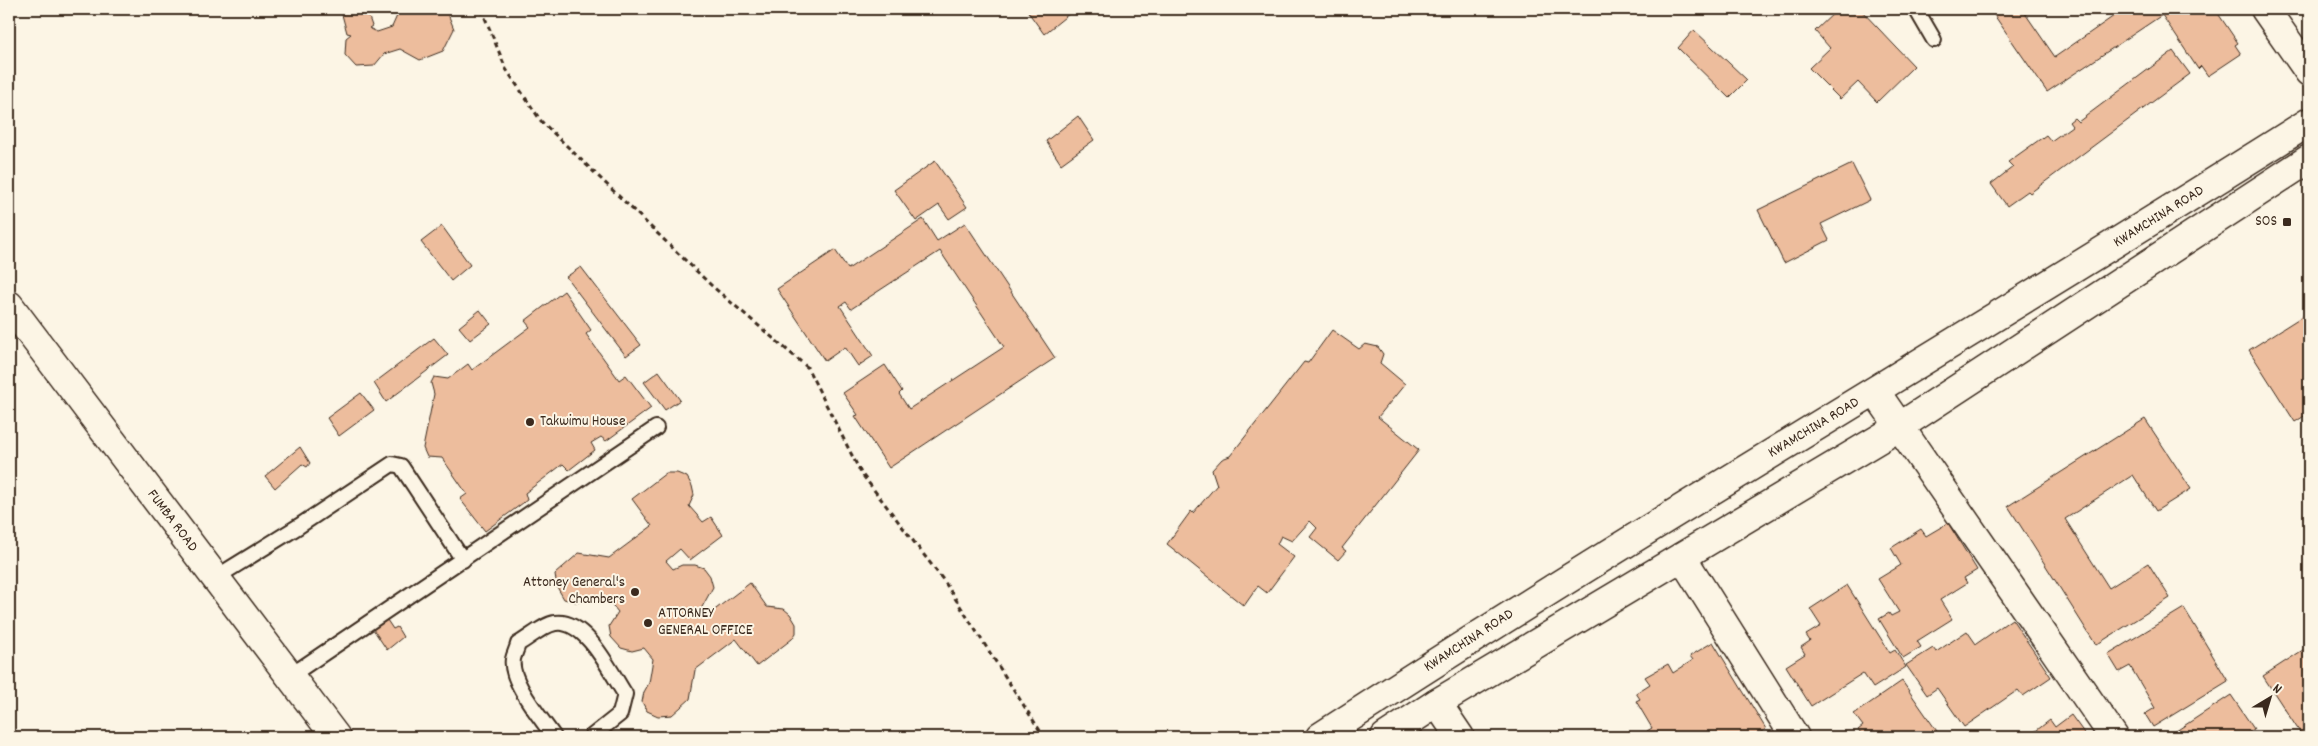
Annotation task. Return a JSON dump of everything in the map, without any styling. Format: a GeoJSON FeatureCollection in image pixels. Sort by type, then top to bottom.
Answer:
{"type":"FeatureCollection","features":[{"type":"Feature","properties":{"kind":"main road"},"geometry":{"type":"LineString","coordinates":[[2265,9],[2309,72]]}},
{"type":"Feature","properties":{"kind":"main road","name":"KWAMCHINA ROAD"},"geometry":{"type":"LineString","coordinates":[[1320,737],[1576,572],[2107,251],[2309,122]]}},
{"type":"Feature","properties":{"kind":"main road"},"geometry":{"type":"LineString","coordinates":[[1385,737],[1437,703],[1899,427],[2309,160]]}},
{"type":"Feature","properties":{"kind":"main road","name":"FUMBA ROAD"},"geometry":{"type":"LineString","coordinates":[[9,305],[336,737]]}},
{"type":"Feature","properties":{"kind":"main road"},"geometry":{"type":"LineString","coordinates":[[1875,391],[2114,737]]}},
{"type":"Feature","properties":{"kind":"main road"},"geometry":{"type":"LineString","coordinates":[[1682,557],[1796,737]]}},
{"type":"Feature","properties":{"kind":"main road"},"geometry":{"type":"LineString","coordinates":[[1437,703],[1460,737]]}},
{"type":"Feature","properties":{"kind":"lane"},"geometry":{"type":"LineString","coordinates":[[1916,9],[1934,40]]}},
{"type":"Feature","properties":{"kind":"lane"},"geometry":{"type":"LineString","coordinates":[[290,676],[656,428]]}},
{"type":"Feature","properties":{"kind":"lane"},"geometry":{"type":"LineString","coordinates":[[215,578],[299,526],[392,464],[401,466],[463,560]]}},
{"type":"Feature","properties":{"kind":"lane"},"geometry":{"type":"LineString","coordinates":[[554,737],[526,696],[514,673],[513,660],[518,644],[554,623],[568,623],[588,637],[625,694],[620,714],[591,737]]}},
{"type":"Feature","properties":{"kind":"path"},"geometry":{"type":"LineString","coordinates":[[484,9],[506,69],[541,121],[712,286],[807,367],[861,473],[944,581],[1044,737]]}},
{"type":"Feature","properties":{"kind":"building"},"geometry":{"type":"Polygon","coordinates":[[[347,9],[366,9],[372,26],[369,28],[377,32],[392,27],[400,9],[446,9],[454,29],[443,51],[420,60],[400,49],[384,54],[374,66],[356,67],[345,55],[346,38],[351,34],[347,33],[341,11],[347,9]]]}},
{"type":"Feature","properties":{"kind":"building"},"geometry":{"type":"Polygon","coordinates":[[[1026,9],[1075,9],[1044,34],[1026,9]]]}},
{"type":"Feature","properties":{"kind":"building"},"geometry":{"type":"Polygon","coordinates":[[[1838,9],[1860,9],[1914,66],[1877,102],[1858,82],[1840,99],[1809,68],[1830,48],[1815,31],[1838,9]]]}},
{"type":"Feature","properties":{"kind":"building"},"geometry":{"type":"Polygon","coordinates":[[[1990,9],[2022,9],[2055,57],[2124,9],[2215,9],[2238,43],[2235,45],[2241,54],[2208,76],[2201,66],[2198,69],[2162,15],[2047,92],[1990,9]]]}},
{"type":"Feature","properties":{"kind":"building"},"geometry":{"type":"Polygon","coordinates":[[[1694,30],[1747,80],[1729,98],[1678,48],[1694,30]]]}},
{"type":"Feature","properties":{"kind":"building"},"geometry":{"type":"Polygon","coordinates":[[[2173,51],[2190,74],[2030,193],[2028,191],[2007,206],[1991,184],[2013,167],[2008,162],[2046,135],[2051,141],[2072,126],[2069,122],[2074,118],[2078,122],[2173,51]]]}},
{"type":"Feature","properties":{"kind":"building"},"geometry":{"type":"Polygon","coordinates":[[[1078,116],[1094,140],[1061,164],[1046,141],[1078,116]]]}},
{"type":"Feature","properties":{"kind":"building"},"geometry":{"type":"Polygon","coordinates":[[[935,161],[967,207],[949,219],[939,205],[916,221],[894,190],[935,161]]]}},
{"type":"Feature","properties":{"kind":"building"},"geometry":{"type":"Polygon","coordinates":[[[1852,164],[1870,200],[1821,224],[1829,240],[1784,263],[1758,210],[1852,164]]]}},
{"type":"Feature","properties":{"kind":"building"},"geometry":{"type":"Polygon","coordinates":[[[923,219],[937,241],[965,223],[1055,358],[889,468],[855,416],[858,415],[843,393],[885,365],[902,391],[899,394],[909,409],[1004,347],[940,251],[851,309],[846,302],[840,306],[873,356],[858,366],[845,347],[825,361],[777,289],[835,250],[848,269],[923,219]]]}},
{"type":"Feature","properties":{"kind":"building"},"geometry":{"type":"Polygon","coordinates":[[[442,226],[470,265],[451,281],[421,242],[442,226]]]}},
{"type":"Feature","properties":{"kind":"building"},"geometry":{"type":"Polygon","coordinates":[[[581,267],[641,345],[626,356],[566,277],[581,267]]]}},
{"type":"Feature","properties":{"kind":"building","name":"Takwimu House"},"geometry":{"type":"Polygon","coordinates":[[[564,291],[591,330],[586,334],[619,380],[626,375],[651,408],[606,441],[601,437],[591,443],[595,450],[569,470],[563,464],[525,493],[527,500],[485,531],[460,499],[467,494],[442,458],[427,457],[423,448],[434,394],[431,383],[434,377],[448,379],[468,364],[472,370],[530,327],[525,321],[564,291]]]}},
{"type":"Feature","properties":{"kind":"building"},"geometry":{"type":"Polygon","coordinates":[[[480,310],[491,324],[470,340],[459,327],[480,310]]]}},
{"type":"Feature","properties":{"kind":"building"},"geometry":{"type":"Polygon","coordinates":[[[2309,312],[2309,361],[2306,363],[2309,368],[2309,413],[2295,422],[2249,350],[2309,312]]]}},
{"type":"Feature","properties":{"kind":"building"},"geometry":{"type":"Polygon","coordinates":[[[1332,330],[1359,349],[1365,344],[1378,347],[1383,354],[1380,363],[1405,384],[1378,417],[1419,450],[1342,548],[1346,551],[1338,560],[1310,537],[1317,528],[1310,521],[1292,541],[1281,536],[1277,544],[1294,557],[1267,593],[1258,586],[1244,606],[1167,544],[1191,511],[1193,513],[1217,485],[1212,470],[1222,459],[1230,456],[1304,362],[1308,363],[1332,330]]]}},
{"type":"Feature","properties":{"kind":"building"},"geometry":{"type":"Polygon","coordinates":[[[434,338],[448,355],[386,402],[374,383],[434,338]]]}},
{"type":"Feature","properties":{"kind":"building"},"geometry":{"type":"Polygon","coordinates":[[[659,371],[680,400],[665,410],[644,382],[659,371]]]}},
{"type":"Feature","properties":{"kind":"building"},"geometry":{"type":"Polygon","coordinates":[[[361,393],[374,410],[339,436],[327,418],[361,393]]]}},
{"type":"Feature","properties":{"kind":"building"},"geometry":{"type":"Polygon","coordinates":[[[2145,419],[2191,489],[2156,511],[2133,475],[2065,519],[2109,588],[2148,563],[2170,598],[2096,645],[2008,506],[2145,419]]]}},
{"type":"Feature","properties":{"kind":"building"},"geometry":{"type":"Polygon","coordinates":[[[300,447],[310,463],[307,467],[302,464],[275,488],[265,476],[300,447]]]}},
{"type":"Feature","properties":{"kind":"building","name":"Attoney General's Chambers"},"geometry":{"type":"Polygon","coordinates":[[[666,473],[677,473],[687,477],[694,495],[689,506],[703,522],[711,517],[723,535],[690,560],[680,549],[666,561],[673,569],[682,565],[695,565],[704,568],[710,576],[713,587],[701,609],[708,615],[750,583],[767,607],[784,609],[790,614],[796,624],[796,633],[792,639],[757,666],[736,639],[695,670],[690,699],[672,715],[658,716],[647,711],[642,702],[644,692],[649,683],[653,659],[644,648],[632,651],[621,648],[611,637],[609,626],[618,612],[609,601],[585,599],[576,602],[564,599],[557,587],[555,574],[579,553],[609,558],[652,526],[632,499],[666,473]]]}},
{"type":"Feature","properties":{"kind":"building"},"geometry":{"type":"Polygon","coordinates":[[[1948,523],[1977,570],[1964,578],[1967,583],[1940,600],[1952,619],[1917,641],[1921,647],[1903,658],[1879,619],[1889,613],[1891,616],[1899,612],[1878,579],[1901,565],[1891,548],[1921,529],[1926,536],[1948,523]]]}},
{"type":"Feature","properties":{"kind":"building"},"geometry":{"type":"Polygon","coordinates":[[[1847,585],[1890,653],[1895,650],[1906,667],[1873,688],[1863,673],[1811,706],[1786,666],[1805,654],[1801,647],[1810,641],[1806,635],[1821,626],[1810,609],[1847,585]]]}},
{"type":"Feature","properties":{"kind":"building"},"geometry":{"type":"Polygon","coordinates":[[[2184,608],[2228,681],[2153,727],[2145,714],[2155,708],[2130,666],[2119,672],[2108,654],[2184,608]]]}},
{"type":"Feature","properties":{"kind":"building"},"geometry":{"type":"Polygon","coordinates":[[[2012,619],[2051,677],[2023,696],[2018,690],[1964,727],[1937,688],[1927,695],[1906,665],[1933,648],[1936,652],[1967,631],[1976,644],[2012,619]]]}},
{"type":"Feature","properties":{"kind":"building"},"geometry":{"type":"Polygon","coordinates":[[[387,620],[393,629],[397,627],[403,637],[387,650],[373,629],[387,620]]]}},
{"type":"Feature","properties":{"kind":"building"},"geometry":{"type":"Polygon","coordinates":[[[1713,642],[1766,729],[1753,737],[1650,737],[1647,731],[1652,728],[1636,701],[1640,699],[1636,693],[1650,684],[1645,677],[1668,664],[1673,673],[1693,660],[1690,656],[1713,642]]]}},
{"type":"Feature","properties":{"kind":"building"},"geometry":{"type":"Polygon","coordinates":[[[2309,646],[2309,737],[2303,737],[2263,676],[2309,646]]]}},
{"type":"Feature","properties":{"kind":"building"},"geometry":{"type":"Polygon","coordinates":[[[1902,681],[1941,737],[1863,737],[1858,730],[1863,726],[1854,714],[1902,681]]]}},
{"type":"Feature","properties":{"kind":"building"},"geometry":{"type":"Polygon","coordinates":[[[2231,695],[2254,729],[2241,737],[2167,737],[2231,695]]]}},
{"type":"Feature","properties":{"kind":"building"},"geometry":{"type":"Polygon","coordinates":[[[2071,715],[2087,737],[2028,737],[2050,720],[2055,727],[2071,715]]]}},
{"type":"Feature","properties":{"kind":"place","name":"SOS"},"geometry":{"type":"Point","coordinates":[2287,222]}},
{"type":"Feature","properties":{"kind":"place","name":"Takwimu House"},"geometry":{"type":"Point","coordinates":[530,422]}},
{"type":"Feature","properties":{"kind":"place","name":"Attoney General's Chambers"},"geometry":{"type":"Point","coordinates":[635,592]}},
{"type":"Feature","properties":{"kind":"place","name":"ATTORNEY GENERAL OFFICE"},"geometry":{"type":"Point","coordinates":[648,623]}}]}
